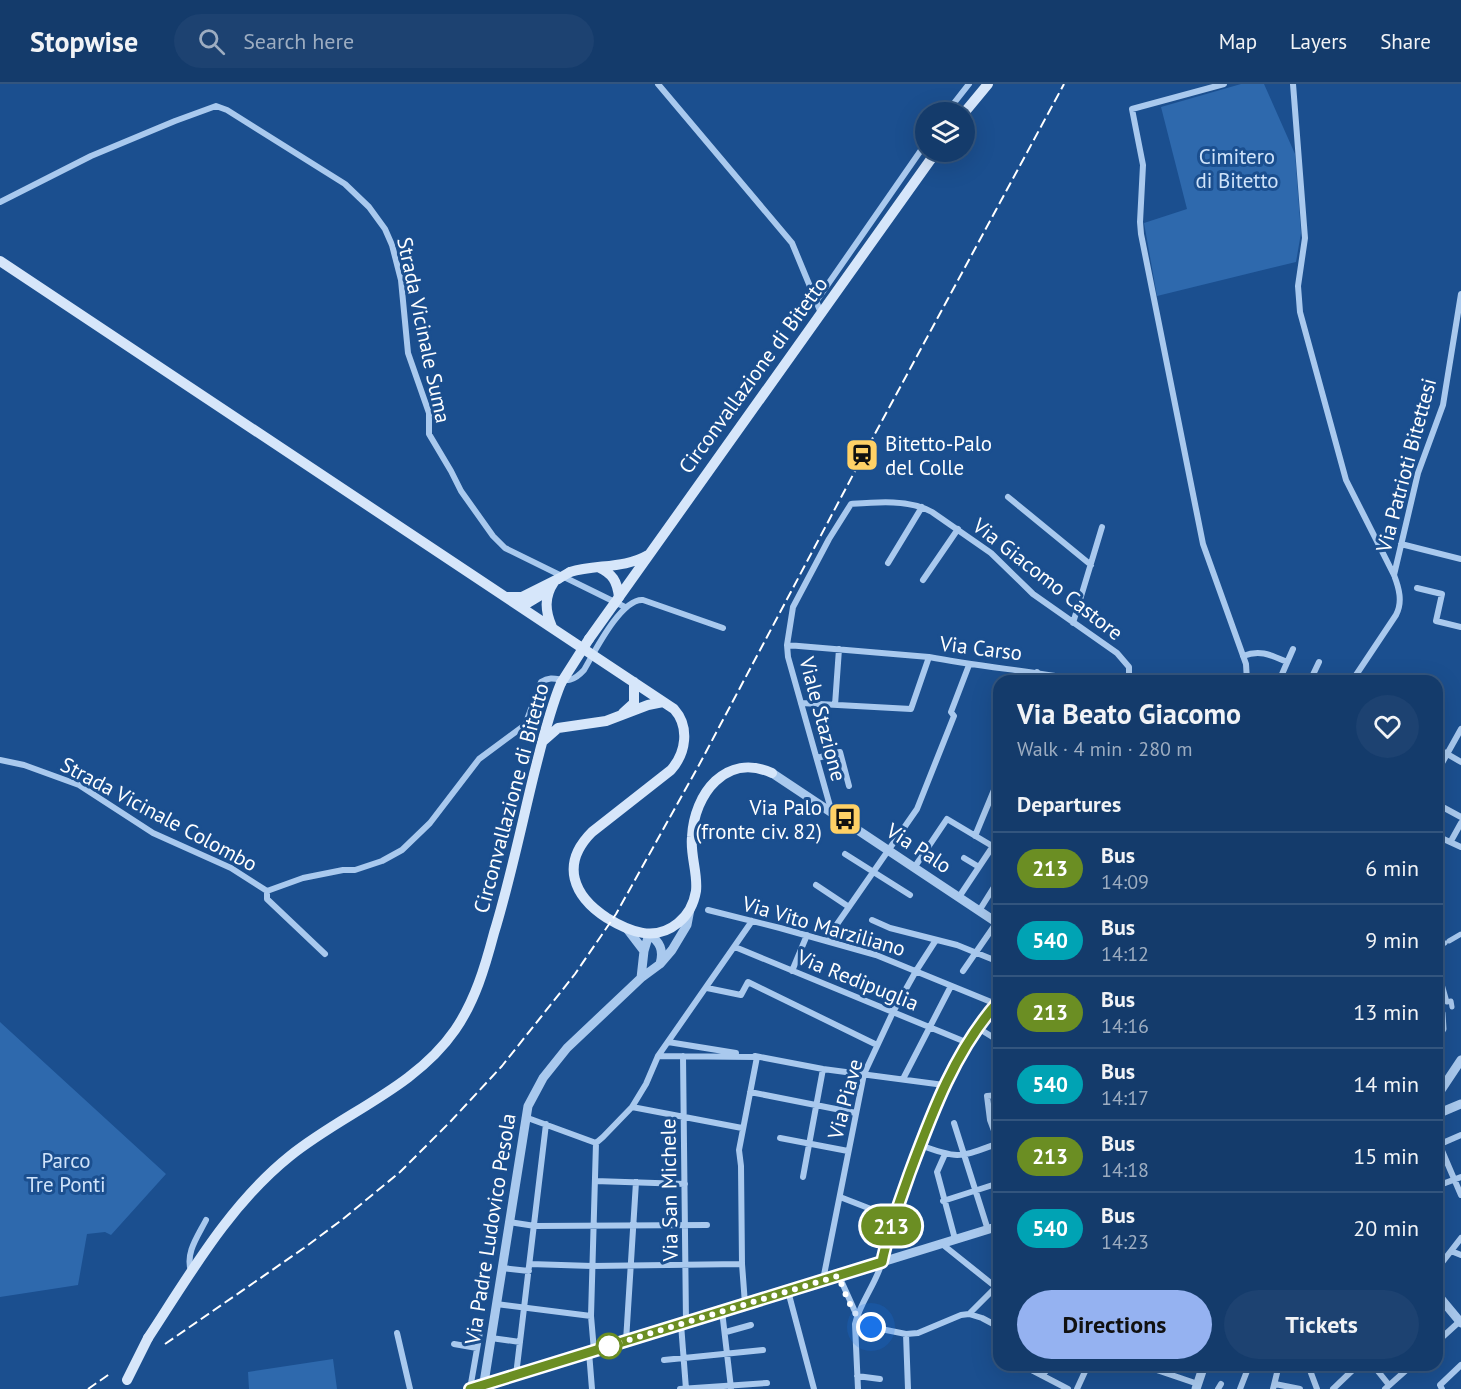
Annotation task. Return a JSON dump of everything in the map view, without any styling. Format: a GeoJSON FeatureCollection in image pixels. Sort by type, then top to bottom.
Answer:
{"type":"FeatureCollection","features":[{"type":"Feature","properties":{"kind":"main road"},"geometry":{"type":"LineString","coordinates":[[973,102],[988,84]]}},
{"type":"Feature","properties":{"kind":"main road","name":"Circonvallazione di Bitetto"},"geometry":{"type":"LineString","coordinates":[[125,1384],[148,1338],[247,1196],[268,1174],[327,1129],[420,1068],[455,1030],[474,996],[488,957],[511,873],[542,742],[561,683],[648,555],[929,162]]}},
{"type":"Feature","properties":{"kind":"main road"},"geometry":{"type":"LineString","coordinates":[[0,261],[507,597],[522,602],[552,627],[634,682],[650,699]]}},
{"type":"Feature","properties":{"kind":"main road"},"geometry":{"type":"LineString","coordinates":[[522,602],[570,572],[630,563],[648,555]]}},
{"type":"Feature","properties":{"kind":"main road"},"geometry":{"type":"LineString","coordinates":[[598,567],[615,579],[616,601]]}},
{"type":"Feature","properties":{"kind":"main road"},"geometry":{"type":"LineString","coordinates":[[552,627],[546,606],[554,583]]}},
{"type":"Feature","properties":{"kind":"main road"},"geometry":{"type":"LineString","coordinates":[[634,682],[634,703]]}},
{"type":"Feature","properties":{"kind":"main road"},"geometry":{"type":"LineString","coordinates":[[542,742],[558,728],[606,721],[650,699]]}},
{"type":"Feature","properties":{"kind":"main road"},"geometry":{"type":"LineString","coordinates":[[618,717],[634,703],[650,699],[663,702],[674,709],[682,723],[684,747],[679,761],[671,770],[585,839],[576,855],[576,881],[583,897],[596,911],[628,930],[649,934],[663,931],[676,925],[691,907]]}},
{"type":"Feature","properties":{"kind":"main road"},"geometry":{"type":"LineString","coordinates":[[554,700],[559,716],[563,720],[577,724]]}},
{"type":"Feature","properties":{"kind":"main road","name":"Via Palo"},"geometry":{"type":"LineString","coordinates":[[691,907],[696,891],[691,839],[693,826],[704,797],[720,777],[730,770],[753,766],[772,773]]}},
{"type":"Feature","properties":{"kind":"street"},"geometry":{"type":"LineString","coordinates":[[658,84],[792,243],[821,314]]}},
{"type":"Feature","properties":{"kind":"street"},"geometry":{"type":"LineString","coordinates":[[955,102],[969,84]]}},
{"type":"Feature","properties":{"kind":"street"},"geometry":{"type":"LineString","coordinates":[[1224,84],[1132,109],[1143,165],[1141,234],[1203,544],[1246,664],[1247,675]]}},
{"type":"Feature","properties":{"kind":"street"},"geometry":{"type":"LineString","coordinates":[[1293,84],[1305,238],[1298,286],[1300,312],[1346,480],[1399,587],[1399,610],[1356,675]]}},
{"type":"Feature","properties":{"kind":"street","name":"Strada Vicinale Suma"},"geometry":{"type":"LineString","coordinates":[[0,202],[91,156],[216,106],[227,110],[327,172],[345,184],[369,207],[393,245],[401,280],[408,352],[429,413],[429,434],[461,491],[493,536],[505,548],[625,607]]}},
{"type":"Feature","properties":{"kind":"street"},"geometry":{"type":"LineString","coordinates":[[817,300],[915,159]]}},
{"type":"Feature","properties":{"kind":"street","name":"Via Patrioti Bitettesi"},"geometry":{"type":"LineString","coordinates":[[1394,574],[1419,468],[1443,405],[1461,294]]}},
{"type":"Feature","properties":{"kind":"street"},"geometry":{"type":"LineString","coordinates":[[1008,497],[1091,565]]}},
{"type":"Feature","properties":{"kind":"street","name":"Via Giacomo Castore"},"geometry":{"type":"LineString","coordinates":[[851,504],[880,502],[922,507],[932,512],[991,553],[1033,594],[1117,653],[1129,667],[1129,675]]}},
{"type":"Feature","properties":{"kind":"street","name":"Viale Stazione"},"geometry":{"type":"LineString","coordinates":[[832,814],[788,657],[787,645],[793,607],[829,539],[851,504]]}},
{"type":"Feature","properties":{"kind":"street"},"geometry":{"type":"LineString","coordinates":[[888,563],[922,507]]}},
{"type":"Feature","properties":{"kind":"street"},"geometry":{"type":"LineString","coordinates":[[1072,623],[1102,527]]}},
{"type":"Feature","properties":{"kind":"street"},"geometry":{"type":"LineString","coordinates":[[923,580],[958,529]]}},
{"type":"Feature","properties":{"kind":"street"},"geometry":{"type":"LineString","coordinates":[[1401,544],[1461,559]]}},
{"type":"Feature","properties":{"kind":"street"},"geometry":{"type":"LineString","coordinates":[[1417,588],[1442,594],[1436,621],[1461,627]]}},
{"type":"Feature","properties":{"kind":"street"},"geometry":{"type":"LineString","coordinates":[[593,655],[625,607],[633,601],[643,600],[723,628]]}},
{"type":"Feature","properties":{"kind":"street"},"geometry":{"type":"LineString","coordinates":[[787,645],[929,657]]}},
{"type":"Feature","properties":{"kind":"street"},"geometry":{"type":"LineString","coordinates":[[835,705],[839,649]]}},
{"type":"Feature","properties":{"kind":"street"},"geometry":{"type":"LineString","coordinates":[[1282,675],[1293,649]]}},
{"type":"Feature","properties":{"kind":"street"},"geometry":{"type":"LineString","coordinates":[[1243,656],[1253,652],[1262,652],[1287,662]]}},
{"type":"Feature","properties":{"kind":"street","name":"Strada Vicinale Colombo"},"geometry":{"type":"LineString","coordinates":[[0,760],[24,765],[79,785],[153,834],[231,868],[267,891],[303,878],[343,870],[355,870],[382,861],[402,850],[437,815],[479,759],[525,725],[541,682],[550,678],[570,681],[577,678],[593,655]]}},
{"type":"Feature","properties":{"kind":"street","name":"Via Carso"},"geometry":{"type":"LineString","coordinates":[[801,704],[911,709],[929,657],[1052,675]]}},
{"type":"Feature","properties":{"kind":"street"},"geometry":{"type":"LineString","coordinates":[[1313,675],[1319,662]]}},
{"type":"Feature","properties":{"kind":"street"},"geometry":{"type":"LineString","coordinates":[[826,940],[917,809],[954,716],[951,712],[969,664]]}},
{"type":"Feature","properties":{"kind":"street"},"geometry":{"type":"LineString","coordinates":[[1443,761],[1461,729]]}},
{"type":"Feature","properties":{"kind":"street"},"geometry":{"type":"LineString","coordinates":[[817,758],[840,752],[849,786]]}},
{"type":"Feature","properties":{"kind":"street"},"geometry":{"type":"LineString","coordinates":[[1443,752],[1461,762]]}},
{"type":"Feature","properties":{"kind":"street","name":"Via Palo"},"geometry":{"type":"LineString","coordinates":[[772,773],[993,919]]}},
{"type":"Feature","properties":{"kind":"street"},"geometry":{"type":"LineString","coordinates":[[975,836],[993,792]]}},
{"type":"Feature","properties":{"kind":"street"},"geometry":{"type":"LineString","coordinates":[[1443,807],[1461,817]]}},
{"type":"Feature","properties":{"kind":"street"},"geometry":{"type":"LineString","coordinates":[[914,868],[947,819],[993,846]]}},
{"type":"Feature","properties":{"kind":"street"},"geometry":{"type":"LineString","coordinates":[[1451,841],[1461,823]]}},
{"type":"Feature","properties":{"kind":"street"},"geometry":{"type":"LineString","coordinates":[[1443,838],[1461,847]]}},
{"type":"Feature","properties":{"kind":"street"},"geometry":{"type":"LineString","coordinates":[[959,897],[979,867],[993,851]]}},
{"type":"Feature","properties":{"kind":"street"},"geometry":{"type":"LineString","coordinates":[[845,854],[910,895]]}},
{"type":"Feature","properties":{"kind":"street"},"geometry":{"type":"LineString","coordinates":[[964,858],[979,867]]}},
{"type":"Feature","properties":{"kind":"street"},"geometry":{"type":"LineString","coordinates":[[816,885],[849,907]]}},
{"type":"Feature","properties":{"kind":"street"},"geometry":{"type":"LineString","coordinates":[[979,910],[993,889]]}},
{"type":"Feature","properties":{"kind":"street"},"geometry":{"type":"LineString","coordinates":[[267,891],[267,899],[325,954]]}},
{"type":"Feature","properties":{"kind":"street","name":"Via Padre Ludovico Pesola"},"geometry":{"type":"LineString","coordinates":[[483,1387],[525,1117],[532,1098],[552,1065],[641,978],[660,963],[687,925],[691,907]]}},
{"type":"Feature","properties":{"kind":"street","name":"Via Vito Marziliano"},"geometry":{"type":"LineString","coordinates":[[708,910],[876,955],[993,1002]]}},
{"type":"Feature","properties":{"kind":"street"},"geometry":{"type":"LineString","coordinates":[[872,920],[890,928],[936,940],[993,960]]}},
{"type":"Feature","properties":{"kind":"street"},"geometry":{"type":"LineString","coordinates":[[592,1389],[591,1316],[596,1143],[632,1107],[646,1084],[658,1056],[752,921]]}},
{"type":"Feature","properties":{"kind":"street"},"geometry":{"type":"LineString","coordinates":[[963,971],[993,929]]}},
{"type":"Feature","properties":{"kind":"street"},"geometry":{"type":"LineString","coordinates":[[628,930],[644,951]]}},
{"type":"Feature","properties":{"kind":"street"},"geometry":{"type":"LineString","coordinates":[[641,978],[644,951],[649,934],[657,940],[661,949],[660,963]]}},
{"type":"Feature","properties":{"kind":"street"},"geometry":{"type":"LineString","coordinates":[[1443,944],[1461,934]]}},
{"type":"Feature","properties":{"kind":"street"},"geometry":{"type":"LineString","coordinates":[[792,971],[807,935]]}},
{"type":"Feature","properties":{"kind":"street","name":"Via Piave"},"geometry":{"type":"LineString","coordinates":[[823,1280],[864,1074],[893,1012],[936,940]]}},
{"type":"Feature","properties":{"kind":"street","name":"Via Redipuglia"},"geometry":{"type":"LineString","coordinates":[[735,947],[968,1042]]}},
{"type":"Feature","properties":{"kind":"street"},"geometry":{"type":"LineString","coordinates":[[707,988],[741,995],[748,982],[877,1045]]}},
{"type":"Feature","properties":{"kind":"street"},"geometry":{"type":"LineString","coordinates":[[903,1079],[951,986]]}},
{"type":"Feature","properties":{"kind":"street"},"geometry":{"type":"LineString","coordinates":[[1443,988],[1447,1002],[1451,1001],[1452,1007]]}},
{"type":"Feature","properties":{"kind":"street"},"geometry":{"type":"LineString","coordinates":[[858,1389],[855,1324],[857,1316],[878,1276],[886,1240],[944,1085],[968,1042],[993,1008]]}},
{"type":"Feature","properties":{"kind":"street"},"geometry":{"type":"LineString","coordinates":[[1443,1013],[1443,1031]]}},
{"type":"Feature","properties":{"kind":"street"},"geometry":{"type":"LineString","coordinates":[[978,1028],[993,1037]]}},
{"type":"Feature","properties":{"kind":"street"},"geometry":{"type":"LineString","coordinates":[[668,1042],[824,1069],[944,1085]]}},
{"type":"Feature","properties":{"kind":"street"},"geometry":{"type":"LineString","coordinates":[[658,1056],[757,1057]]}},
{"type":"Feature","properties":{"kind":"street","name":"Via San Michele"},"geometry":{"type":"LineString","coordinates":[[683,1056],[687,1265],[684,1323],[686,1389]]}},
{"type":"Feature","properties":{"kind":"street"},"geometry":{"type":"LineString","coordinates":[[745,1304],[739,1150],[757,1057]]}},
{"type":"Feature","properties":{"kind":"street"},"geometry":{"type":"LineString","coordinates":[[1443,1087],[1461,1060]]}},
{"type":"Feature","properties":{"kind":"street"},"geometry":{"type":"LineString","coordinates":[[802,1177],[824,1069]]}},
{"type":"Feature","properties":{"kind":"street"},"geometry":{"type":"LineString","coordinates":[[750,1092],[856,1113]]}},
{"type":"Feature","properties":{"kind":"street"},"geometry":{"type":"LineString","coordinates":[[993,1096],[987,1096],[993,1128]]}},
{"type":"Feature","properties":{"kind":"street"},"geometry":{"type":"LineString","coordinates":[[1443,1112],[1461,1104]]}},
{"type":"Feature","properties":{"kind":"street"},"geometry":{"type":"LineString","coordinates":[[632,1107],[742,1128]]}},
{"type":"Feature","properties":{"kind":"street"},"geometry":{"type":"LineString","coordinates":[[525,1117],[596,1143]]}},
{"type":"Feature","properties":{"kind":"street"},"geometry":{"type":"LineString","coordinates":[[954,1122],[988,1230]]}},
{"type":"Feature","properties":{"kind":"street"},"geometry":{"type":"LineString","coordinates":[[516,1375],[546,1124]]}},
{"type":"Feature","properties":{"kind":"street"},"geometry":{"type":"LineString","coordinates":[[1443,1140],[1461,1135]]}},
{"type":"Feature","properties":{"kind":"street"},"geometry":{"type":"LineString","coordinates":[[780,1138],[848,1151]]}},
{"type":"Feature","properties":{"kind":"street"},"geometry":{"type":"LineString","coordinates":[[920,1145],[945,1154],[965,1156],[993,1146]]}},
{"type":"Feature","properties":{"kind":"street"},"geometry":{"type":"LineString","coordinates":[[1443,1151],[1458,1178],[1461,1195]]}},
{"type":"Feature","properties":{"kind":"street"},"geometry":{"type":"LineString","coordinates":[[945,1154],[937,1169],[943,1201],[955,1239]]}},
{"type":"Feature","properties":{"kind":"street"},"geometry":{"type":"LineString","coordinates":[[1443,1184],[1458,1178]]}},
{"type":"Feature","properties":{"kind":"street"},"geometry":{"type":"LineString","coordinates":[[595,1181],[685,1184]]}},
{"type":"Feature","properties":{"kind":"street"},"geometry":{"type":"LineString","coordinates":[[626,1341],[636,1182]]}},
{"type":"Feature","properties":{"kind":"street"},"geometry":{"type":"LineString","coordinates":[[943,1201],[993,1185]]}},
{"type":"Feature","properties":{"kind":"street"},"geometry":{"type":"LineString","coordinates":[[840,1197],[894,1218]]}},
{"type":"Feature","properties":{"kind":"street"},"geometry":{"type":"LineString","coordinates":[[192,1272],[188,1263],[191,1250],[206,1220]]}},
{"type":"Feature","properties":{"kind":"street"},"geometry":{"type":"LineString","coordinates":[[509,1222],[535,1226],[707,1225]]}},
{"type":"Feature","properties":{"kind":"street"},"geometry":{"type":"LineString","coordinates":[[480,1332],[470,1389],[483,1387],[502,1379],[993,1228]]}},
{"type":"Feature","properties":{"kind":"street"},"geometry":{"type":"LineString","coordinates":[[1443,1261],[1461,1238]]}},
{"type":"Feature","properties":{"kind":"street"},"geometry":{"type":"LineString","coordinates":[[942,1244],[993,1284]]}},
{"type":"Feature","properties":{"kind":"street"},"geometry":{"type":"LineString","coordinates":[[1451,1251],[1461,1254]]}},
{"type":"Feature","properties":{"kind":"street"},"geometry":{"type":"LineString","coordinates":[[502,1268],[742,1264]]}},
{"type":"Feature","properties":{"kind":"street"},"geometry":{"type":"LineString","coordinates":[[838,1276],[857,1316],[862,1323],[871,1327],[906,1334],[918,1333],[955,1317],[969,1314],[993,1324]]}},
{"type":"Feature","properties":{"kind":"street"},"geometry":{"type":"LineString","coordinates":[[788,1291],[814,1389]]}},
{"type":"Feature","properties":{"kind":"street"},"geometry":{"type":"LineString","coordinates":[[969,1314],[993,1291]]}},
{"type":"Feature","properties":{"kind":"street"},"geometry":{"type":"LineString","coordinates":[[1443,1301],[1459,1319],[1445,1335]]}},
{"type":"Feature","properties":{"kind":"street"},"geometry":{"type":"LineString","coordinates":[[496,1304],[591,1316]]}},
{"type":"Feature","properties":{"kind":"street"},"geometry":{"type":"LineString","coordinates":[[722,1311],[731,1387]]}},
{"type":"Feature","properties":{"kind":"street"},"geometry":{"type":"LineString","coordinates":[[726,1332],[751,1325]]}},
{"type":"Feature","properties":{"kind":"street"},"geometry":{"type":"LineString","coordinates":[[397,1334],[410,1389]]}},
{"type":"Feature","properties":{"kind":"street"},"geometry":{"type":"LineString","coordinates":[[906,1334],[908,1389]]}},
{"type":"Feature","properties":{"kind":"street"},"geometry":{"type":"LineString","coordinates":[[491,1338],[520,1341]]}},
{"type":"Feature","properties":{"kind":"street"},"geometry":{"type":"LineString","coordinates":[[454,1344],[477,1348]]}},
{"type":"Feature","properties":{"kind":"street"},"geometry":{"type":"LineString","coordinates":[[664,1360],[763,1350]]}},
{"type":"Feature","properties":{"kind":"street"},"geometry":{"type":"LineString","coordinates":[[1442,1389],[1440,1385],[1461,1365]]}},
{"type":"Feature","properties":{"kind":"street"},"geometry":{"type":"LineString","coordinates":[[1033,1371],[1066,1389]]}},
{"type":"Feature","properties":{"kind":"street"},"geometry":{"type":"LineString","coordinates":[[1043,1376],[1046,1371]]}},
{"type":"Feature","properties":{"kind":"street"},"geometry":{"type":"LineString","coordinates":[[1077,1389],[1085,1371]]}},
{"type":"Feature","properties":{"kind":"street"},"geometry":{"type":"LineString","coordinates":[[1157,1371],[1197,1387],[1202,1371]]}},
{"type":"Feature","properties":{"kind":"street"},"geometry":{"type":"LineString","coordinates":[[1240,1389],[1247,1371]]}},
{"type":"Feature","properties":{"kind":"street"},"geometry":{"type":"LineString","coordinates":[[1278,1371],[1274,1387],[1300,1389]]}},
{"type":"Feature","properties":{"kind":"street"},"geometry":{"type":"LineString","coordinates":[[1310,1371],[1317,1389]]}},
{"type":"Feature","properties":{"kind":"street"},"geometry":{"type":"LineString","coordinates":[[1337,1388],[1353,1371]]}},
{"type":"Feature","properties":{"kind":"street"},"geometry":{"type":"LineString","coordinates":[[1377,1371],[1387,1387],[1405,1371]]}},
{"type":"Feature","properties":{"kind":"street"},"geometry":{"type":"LineString","coordinates":[[857,1376],[880,1379]]}},
{"type":"Feature","properties":{"kind":"street"},"geometry":{"type":"LineString","coordinates":[[494,1389],[502,1379]]}},
{"type":"Feature","properties":{"kind":"street"},"geometry":{"type":"LineString","coordinates":[[680,1389],[767,1383]]}},
{"type":"Feature","properties":{"kind":"green space","name":"Cimitero di Bitetto"},"geometry":{"type":"Polygon","coordinates":[[[1241,84],[1264,84],[1295,154],[1301,233],[1296,262],[1157,296],[1144,223],[1187,209],[1161,107],[1241,84]]]}},
{"type":"Feature","properties":{"kind":"green space","name":"Parco Tre Ponti"},"geometry":{"type":"Polygon","coordinates":[[[0,1022],[166,1174],[111,1235],[105,1232],[87,1234],[78,1285],[0,1297],[0,1022]]]}},
{"type":"Feature","properties":{"kind":"green space"},"geometry":{"type":"Polygon","coordinates":[[[333,1359],[337,1389],[249,1389],[248,1372],[333,1359]]]}},
{"type":"Feature","properties":{"kind":"railway"},"geometry":{"type":"LineString","coordinates":[[165,1344],[304,1248],[400,1172],[502,1066],[575,974],[616,914],[699,765],[1064,84]]}},
{"type":"Feature","properties":{"kind":"railway"},"geometry":{"type":"LineString","coordinates":[[88,1389],[111,1373]]}},
{"type":"Feature","properties":{"kind":"bus line","name":"213"},"geometry":{"type":"LineString","coordinates":[[470,1389],[882,1262],[886,1240],[944,1085],[957,1060],[993,1009]]}},
{"type":"Feature","properties":{"kind":"place","name":"Bitetto-Palo del Colle"},"geometry":{"type":"Point","coordinates":[862,455]}},
{"type":"Feature","properties":{"kind":"place","name":"Via Palo (fronte civ. 82)"},"geometry":{"type":"Point","coordinates":[845,819]}},
{"type":"Feature","properties":{"kind":"route"},"geometry":{"type":"LineString","coordinates":[[609,1346],[838,1276],[857,1316],[862,1323],[871,1327]]}}]}
